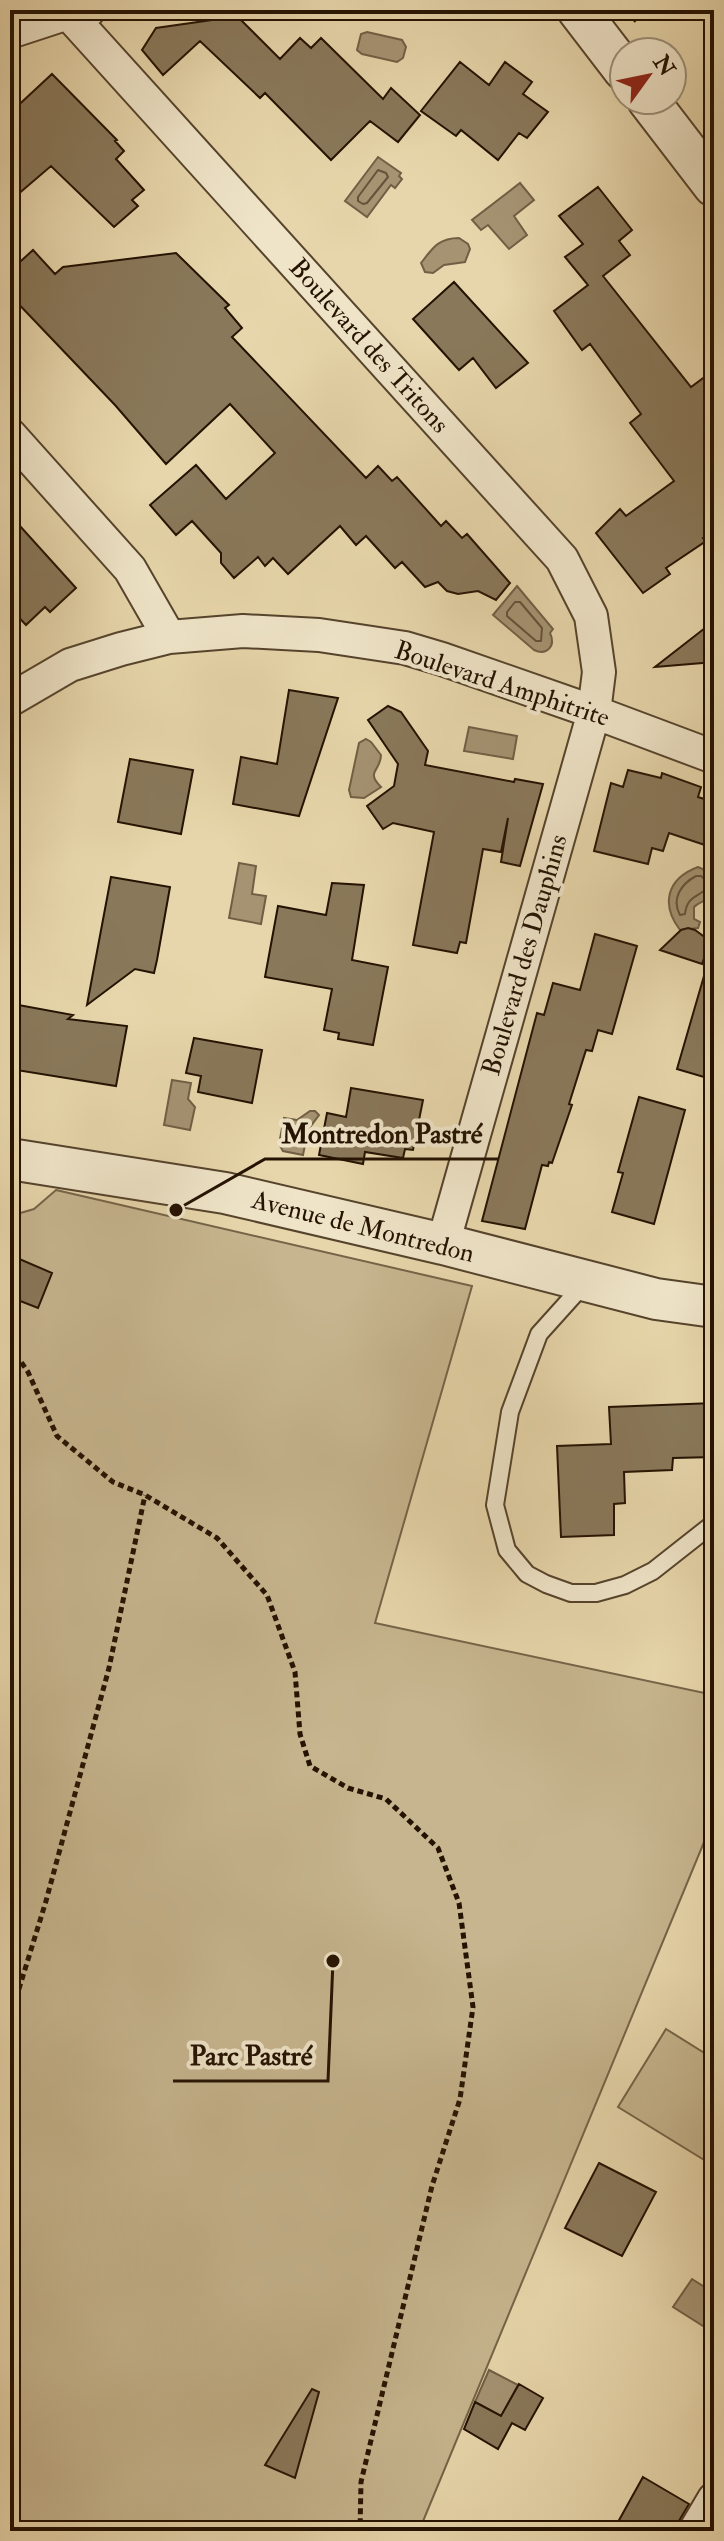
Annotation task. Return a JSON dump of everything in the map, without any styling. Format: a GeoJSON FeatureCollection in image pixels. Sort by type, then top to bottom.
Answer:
{"type":"FeatureCollection","features":[{"type":"Feature","properties":{"kind":"street"},"geometry":{"type":"LineString","coordinates":[[578,10],[608,49]]}},
{"type":"Feature","properties":{"kind":"street"},"geometry":{"type":"LineString","coordinates":[[10,32],[80,12]]}},
{"type":"Feature","properties":{"kind":"street","name":"Boulevard des Tritons"},"geometry":{"type":"LineString","coordinates":[[80,12],[562,559],[591,616],[599,672],[594,712]]}},
{"type":"Feature","properties":{"kind":"street"},"geometry":{"type":"LineString","coordinates":[[660,116],[714,186]]}},
{"type":"Feature","properties":{"kind":"street"},"geometry":{"type":"LineString","coordinates":[[10,435],[130,569],[169,637]]}},
{"type":"Feature","properties":{"kind":"street","name":"Boulevard Amphitrite"},"geometry":{"type":"LineString","coordinates":[[10,700],[70,665],[169,637],[243,631],[319,635],[405,648],[594,712],[714,757]]}},
{"type":"Feature","properties":{"kind":"street","name":"Boulevard des Dauphins"},"geometry":{"type":"LineString","coordinates":[[443,1244],[594,712]]}},
{"type":"Feature","properties":{"kind":"street","name":"Avenue de Montredon"},"geometry":{"type":"LineString","coordinates":[[10,1159],[225,1193],[443,1244],[656,1299],[714,1307]]}},
{"type":"Feature","properties":{"kind":"street"},"geometry":{"type":"LineString","coordinates":[[695,2531],[714,2499]]}},
{"type":"Feature","properties":{"kind":"lane"},"geometry":{"type":"LineString","coordinates":[[587,1281],[539,1334],[510,1412],[495,1505],[507,1550],[527,1574],[546,1584],[571,1593],[596,1593],[625,1585],[653,1571],[714,1523]]}},
{"type":"Feature","properties":{"kind":"path"},"geometry":{"type":"LineString","coordinates":[[10,1346],[28,1372],[57,1436],[113,1482],[145,1495],[217,1538],[267,1595],[295,1672],[300,1734],[310,1766],[348,1788],[386,1799],[438,1848],[459,1903],[473,2007],[460,2099],[432,2186],[361,2482],[360,2531]]}},
{"type":"Feature","properties":{"kind":"path"},"geometry":{"type":"LineString","coordinates":[[10,2018],[46,1901],[109,1668],[145,1495]]}},
{"type":"Feature","properties":{"kind":"shaded area"},"geometry":{"type":"Polygon","coordinates":[[[56,1190],[472,1286],[375,1623],[714,1695],[714,1818],[419,2531],[10,2531],[10,1216],[34,1209],[56,1190]]]}},
{"type":"Feature","properties":{"kind":"shaded area"},"geometry":{"type":"Polygon","coordinates":[[[666,2029],[714,2059],[714,2166],[618,2107],[666,2029]]]}},
{"type":"Feature","properties":{"kind":"water"},"geometry":{"type":"Polygon","coordinates":[[[367,32],[402,40],[406,47],[403,58],[397,62],[362,54],[357,50],[361,34],[367,32]]]}},
{"type":"Feature","properties":{"kind":"water"},"geometry":{"type":"Polygon","coordinates":[[[378,157],[401,173],[399,176],[402,179],[395,188],[391,185],[367,217],[345,201],[378,157]]]}},
{"type":"Feature","properties":{"kind":"water"},"geometry":{"type":"Polygon","coordinates":[[[520,183],[534,200],[514,216],[527,235],[509,249],[488,225],[481,230],[472,220],[520,183]]]}},
{"type":"Feature","properties":{"kind":"water"},"geometry":{"type":"Polygon","coordinates":[[[459,238],[470,249],[465,262],[444,265],[433,273],[425,272],[421,263],[432,249],[441,242],[459,238]]]}},
{"type":"Feature","properties":{"kind":"water"},"geometry":{"type":"Polygon","coordinates":[[[517,586],[553,629],[550,633],[551,646],[546,651],[534,650],[493,615],[517,586]]]}},
{"type":"Feature","properties":{"kind":"water"},"geometry":{"type":"Polygon","coordinates":[[[469,727],[517,736],[513,759],[464,751],[469,727]]]}},
{"type":"Feature","properties":{"kind":"water"},"geometry":{"type":"Polygon","coordinates":[[[366,739],[381,755],[374,778],[381,787],[364,798],[351,797],[349,790],[359,743],[366,739]]]}},
{"type":"Feature","properties":{"kind":"water"},"geometry":{"type":"Polygon","coordinates":[[[239,863],[256,866],[252,894],[266,896],[261,924],[229,918],[239,863]]]}},
{"type":"Feature","properties":{"kind":"water"},"geometry":{"type":"Polygon","coordinates":[[[698,867],[712,878],[714,891],[694,907],[694,919],[700,922],[698,928],[680,930],[670,911],[670,894],[679,878],[698,867]]]}},
{"type":"Feature","properties":{"kind":"water"},"geometry":{"type":"Polygon","coordinates":[[[172,1080],[191,1083],[188,1099],[195,1107],[190,1130],[164,1125],[172,1080]]]}},
{"type":"Feature","properties":{"kind":"water"},"geometry":{"type":"Polygon","coordinates":[[[310,1111],[319,1115],[308,1130],[303,1155],[283,1151],[279,1144],[284,1118],[297,1120],[310,1111]]]}},
{"type":"Feature","properties":{"kind":"water"},"geometry":{"type":"Polygon","coordinates":[[[692,2279],[714,2293],[714,2333],[673,2307],[692,2279]]]}},
{"type":"Feature","properties":{"kind":"water"},"geometry":{"type":"Polygon","coordinates":[[[489,2370],[518,2385],[501,2416],[475,2402],[489,2370]]]}},
{"type":"Feature","properties":{"kind":"building"},"geometry":{"type":"Polygon","coordinates":[[[239,18],[280,59],[300,38],[311,48],[321,38],[383,99],[391,88],[420,115],[398,142],[370,121],[331,160],[265,93],[260,98],[200,41],[163,75],[142,50],[156,28],[239,18]]]}},
{"type":"Feature","properties":{"kind":"building"},"geometry":{"type":"Polygon","coordinates":[[[460,62],[489,85],[505,62],[532,82],[523,94],[548,112],[527,138],[519,133],[498,160],[461,130],[456,136],[421,111],[460,62]]]}},
{"type":"Feature","properties":{"kind":"building"},"geometry":{"type":"Polygon","coordinates":[[[52,74],[117,140],[124,151],[116,159],[144,190],[132,200],[138,206],[114,227],[51,166],[10,201],[10,113],[52,74]]]}},
{"type":"Feature","properties":{"kind":"building"},"geometry":{"type":"Polygon","coordinates":[[[598,187],[632,230],[619,241],[630,255],[603,276],[691,387],[714,370],[714,530],[703,538],[706,541],[666,568],[670,574],[643,593],[596,533],[620,509],[626,516],[674,481],[630,423],[641,414],[590,344],[582,350],[554,311],[588,285],[565,257],[583,244],[559,216],[598,187]]]}},
{"type":"Feature","properties":{"kind":"building"},"geometry":{"type":"Polygon","coordinates":[[[33,250],[55,274],[63,267],[176,253],[229,305],[225,308],[242,328],[232,337],[366,478],[378,466],[392,481],[397,477],[441,526],[446,521],[462,538],[467,534],[510,583],[496,600],[478,591],[458,594],[447,591],[438,582],[425,587],[402,562],[395,568],[366,536],[356,545],[340,526],[288,574],[273,558],[265,566],[258,557],[234,578],[221,563],[221,553],[192,521],[176,535],[150,505],[196,465],[226,499],[275,453],[230,404],[166,464],[115,405],[10,295],[10,271],[33,250]]]}},
{"type":"Feature","properties":{"kind":"building"},"geometry":{"type":"Polygon","coordinates":[[[454,282],[528,363],[496,388],[473,358],[459,370],[413,319],[454,282]]]}},
{"type":"Feature","properties":{"kind":"building"},"geometry":{"type":"Polygon","coordinates":[[[10,515],[76,588],[50,612],[45,607],[26,625],[10,608],[10,515]]]}},
{"type":"Feature","properties":{"kind":"building"},"geometry":{"type":"Polygon","coordinates":[[[714,621],[714,662],[655,667],[714,621]]]}},
{"type":"Feature","properties":{"kind":"building"},"geometry":{"type":"Polygon","coordinates":[[[289,690],[338,698],[299,816],[233,804],[241,757],[277,764],[289,690]]]}},
{"type":"Feature","properties":{"kind":"building"},"geometry":{"type":"Polygon","coordinates":[[[388,706],[401,712],[428,751],[425,765],[514,782],[515,779],[543,784],[520,866],[501,862],[508,818],[501,852],[483,849],[466,943],[460,942],[457,953],[413,945],[434,832],[393,823],[383,829],[367,806],[394,786],[398,764],[368,720],[388,706]]]}},
{"type":"Feature","properties":{"kind":"building"},"geometry":{"type":"Polygon","coordinates":[[[130,759],[193,770],[181,834],[118,822],[130,759]]]}},
{"type":"Feature","properties":{"kind":"building"},"geometry":{"type":"Polygon","coordinates":[[[628,770],[661,778],[662,773],[701,787],[698,797],[714,802],[714,848],[669,833],[663,851],[652,848],[648,864],[594,851],[611,783],[623,787],[628,770]]]}},
{"type":"Feature","properties":{"kind":"building"},"geometry":{"type":"Polygon","coordinates":[[[111,877],[170,887],[157,960],[154,973],[135,969],[87,1005],[111,877]]]}},
{"type":"Feature","properties":{"kind":"building"},"geometry":{"type":"Polygon","coordinates":[[[332,883],[364,885],[352,960],[388,967],[373,1045],[338,1039],[339,1033],[324,1030],[332,989],[265,977],[278,906],[326,915],[332,883]]]}},
{"type":"Feature","properties":{"kind":"building"},"geometry":{"type":"Polygon","coordinates":[[[688,928],[710,941],[702,964],[660,950],[681,930],[688,928]]]}},
{"type":"Feature","properties":{"kind":"building"},"geometry":{"type":"Polygon","coordinates":[[[595,934],[637,946],[612,1034],[598,1030],[592,1051],[586,1050],[569,1104],[572,1105],[552,1163],[542,1165],[525,1229],[482,1221],[537,1013],[544,1015],[553,983],[580,990],[595,934]]]}},
{"type":"Feature","properties":{"kind":"building"},"geometry":{"type":"Polygon","coordinates":[[[706,969],[714,970],[714,1080],[677,1069],[706,969]]]}},
{"type":"Feature","properties":{"kind":"building"},"geometry":{"type":"Polygon","coordinates":[[[13,1004],[73,1015],[68,1019],[127,1026],[116,1086],[10,1069],[13,1004]]]}},
{"type":"Feature","properties":{"kind":"building"},"geometry":{"type":"Polygon","coordinates":[[[194,1038],[262,1050],[252,1103],[198,1092],[201,1076],[186,1073],[194,1038]]]}},
{"type":"Feature","properties":{"kind":"building"},"geometry":{"type":"Polygon","coordinates":[[[351,1088],[423,1100],[413,1150],[405,1149],[403,1158],[365,1152],[363,1164],[319,1155],[327,1113],[346,1117],[351,1088]]]}},
{"type":"Feature","properties":{"kind":"building"},"geometry":{"type":"Polygon","coordinates":[[[639,1097],[685,1110],[654,1224],[612,1212],[623,1173],[618,1172],[639,1097]]]}},
{"type":"Feature","properties":{"kind":"building"},"geometry":{"type":"Polygon","coordinates":[[[10,1255],[52,1273],[38,1308],[10,1297],[10,1255]]]}},
{"type":"Feature","properties":{"kind":"building"},"geometry":{"type":"Polygon","coordinates":[[[714,1403],[714,1457],[673,1458],[672,1470],[624,1472],[625,1503],[614,1504],[614,1535],[561,1537],[557,1446],[611,1444],[609,1407],[714,1403]]]}},
{"type":"Feature","properties":{"kind":"building"},"geometry":{"type":"Polygon","coordinates":[[[599,2163],[656,2192],[622,2256],[565,2228],[599,2163]]]}},
{"type":"Feature","properties":{"kind":"building"},"geometry":{"type":"Polygon","coordinates":[[[519,2384],[543,2398],[525,2430],[512,2423],[498,2449],[464,2429],[475,2402],[501,2416],[519,2384]]]}},
{"type":"Feature","properties":{"kind":"building"},"geometry":{"type":"Polygon","coordinates":[[[312,2389],[319,2392],[295,2478],[265,2465],[312,2389]]]}},
{"type":"Feature","properties":{"kind":"building"},"geometry":{"type":"Polygon","coordinates":[[[643,2477],[689,2504],[676,2531],[613,2531],[643,2477]]]}},
{"type":"Feature","properties":{"kind":"place","name":"Montredon Pastré"},"geometry":{"type":"Point","coordinates":[176,1210]}},
{"type":"Feature","properties":{"kind":"place","name":"Parc Pastré"},"geometry":{"type":"Point","coordinates":[333,1961]}}]}
